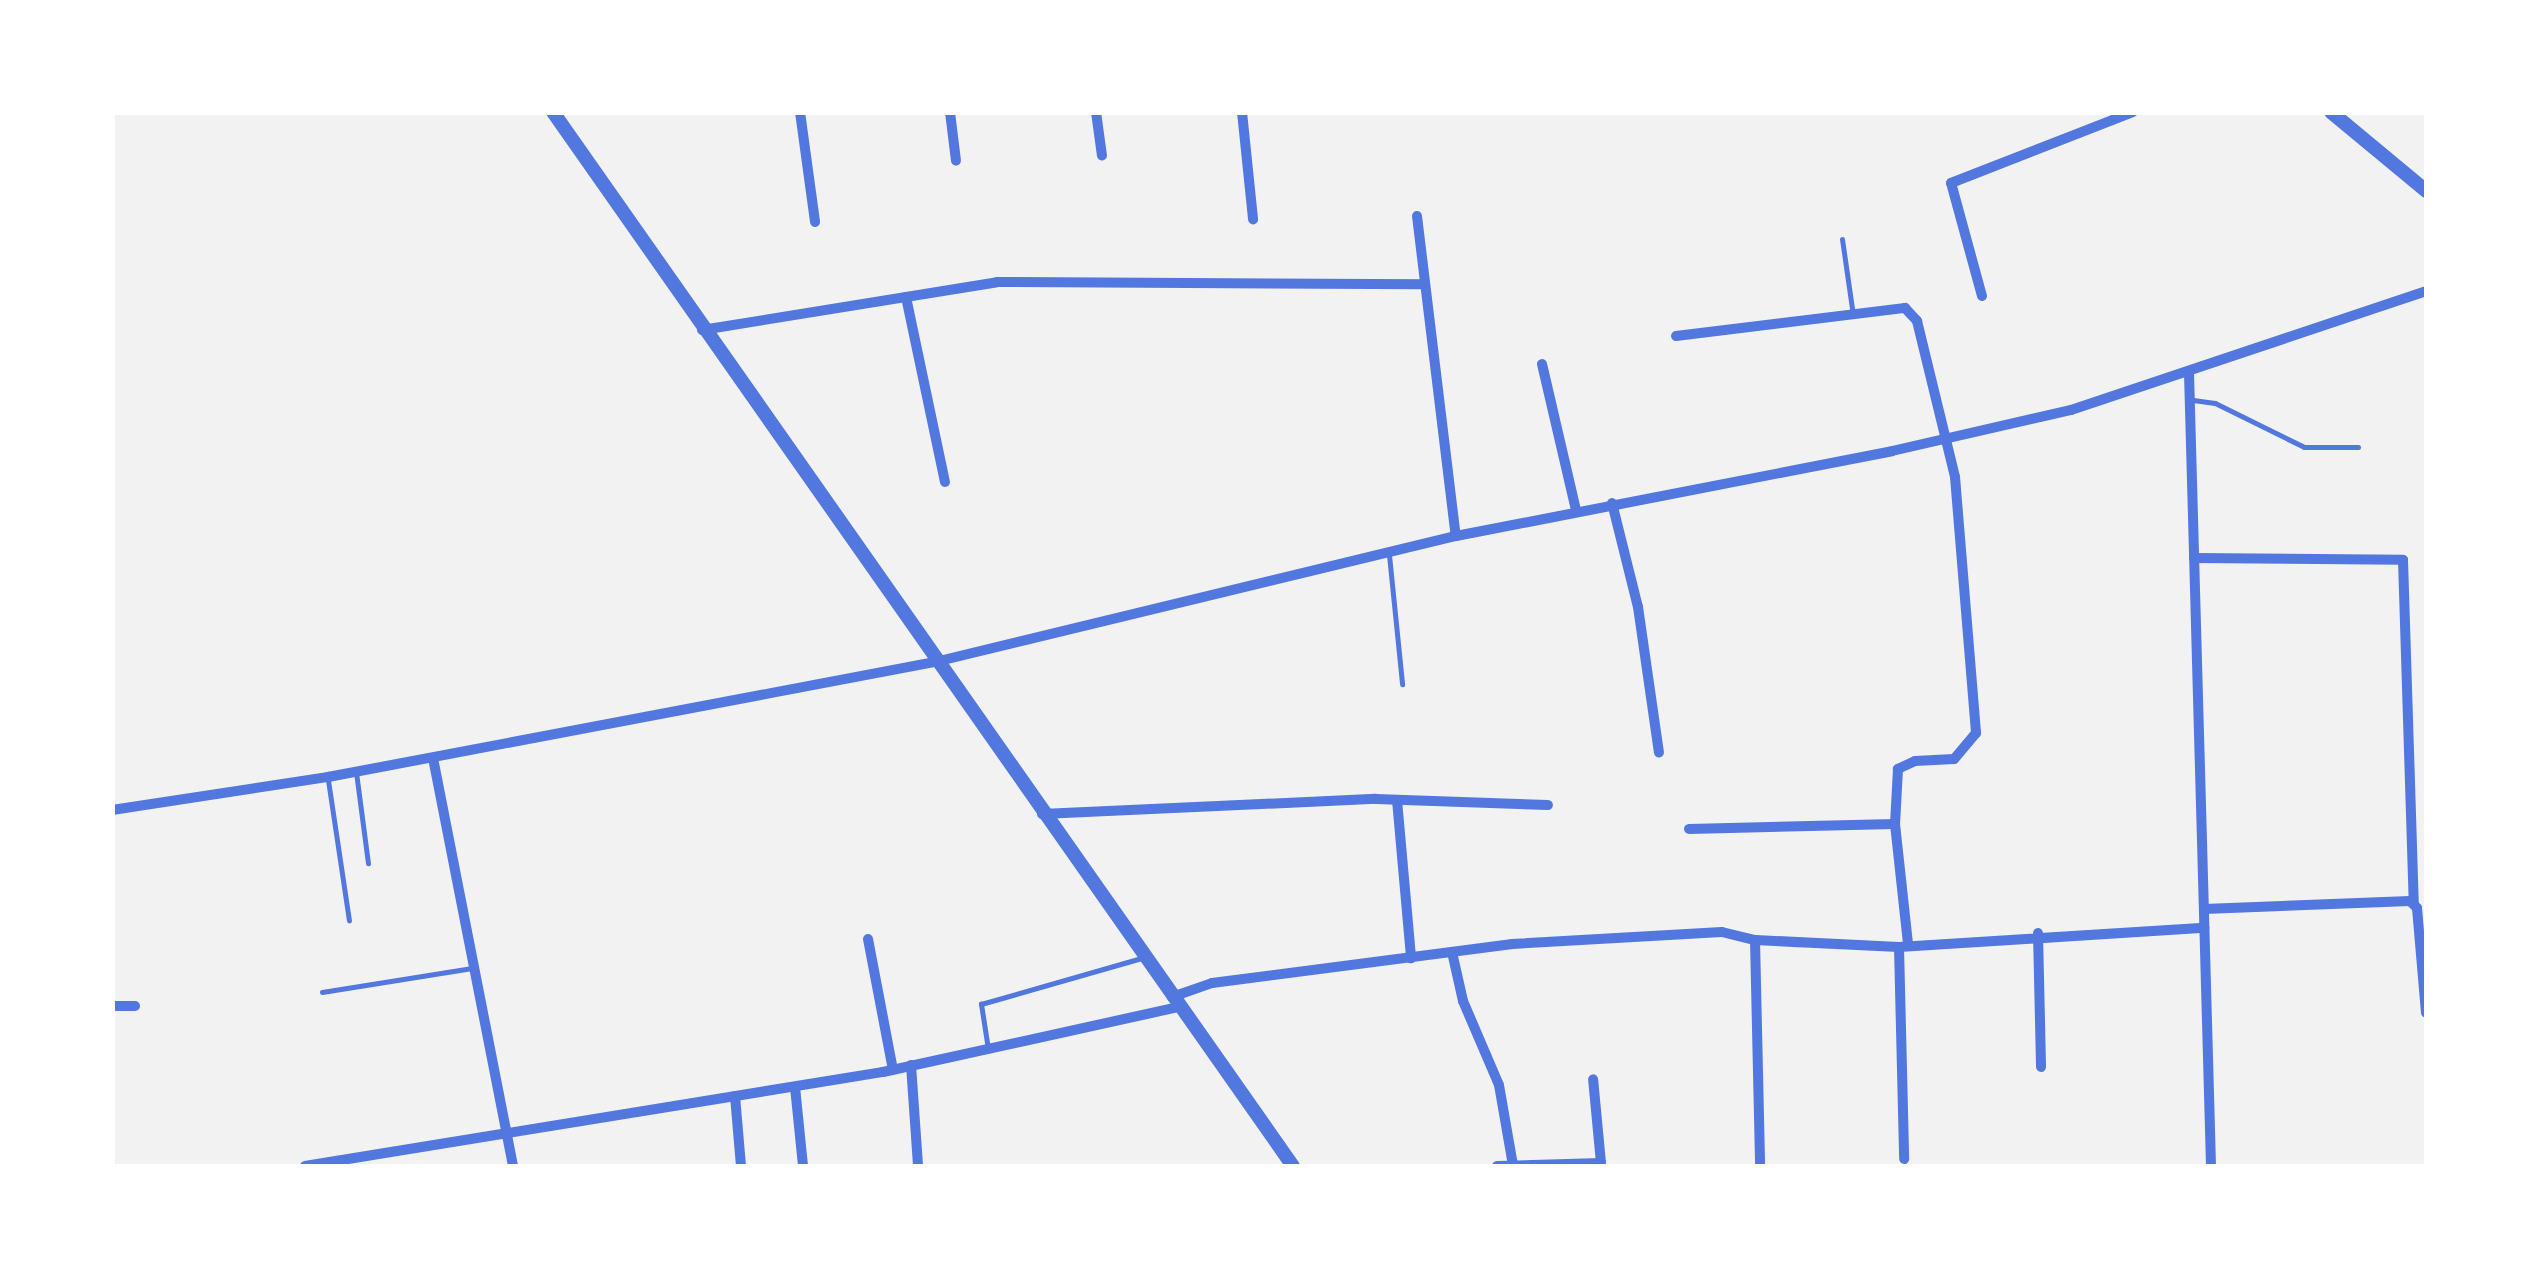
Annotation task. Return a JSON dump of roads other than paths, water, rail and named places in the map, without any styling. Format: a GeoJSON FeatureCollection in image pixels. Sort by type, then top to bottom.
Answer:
{"type":"FeatureCollection","features":[{"type":"Feature","properties":{"kind":"street"},"geometry":{"type":"LineString","coordinates":[[553,112],[935,662],[1293,1166]]}},
{"type":"Feature","properties":{"kind":"street"},"geometry":{"type":"LineString","coordinates":[[800,112],[816,222]]}},
{"type":"Feature","properties":{"kind":"street"},"geometry":{"type":"LineString","coordinates":[[950,112],[956,161]]}},
{"type":"Feature","properties":{"kind":"street"},"geometry":{"type":"LineString","coordinates":[[1096,112],[1102,156]]}},
{"type":"Feature","properties":{"kind":"street"},"geometry":{"type":"LineString","coordinates":[[1242,112],[1253,219]]}},
{"type":"Feature","properties":{"kind":"street"},"geometry":{"type":"LineString","coordinates":[[1982,296],[1951,182],[2133,112]]}},
{"type":"Feature","properties":{"kind":"street"},"geometry":{"type":"LineString","coordinates":[[2331,112],[2426,191]]}},
{"type":"Feature","properties":{"kind":"street"},"geometry":{"type":"LineString","coordinates":[[1417,216],[1456,536]]}},
{"type":"Feature","properties":{"kind":"street"},"geometry":{"type":"LineString","coordinates":[[702,330],[997,282],[1425,284]]}},
{"type":"Feature","properties":{"kind":"street"},"geometry":{"type":"LineString","coordinates":[[112,810],[328,778],[935,662],[1456,536],[1942,440],[2071,410],[2426,292]]}},
{"type":"Feature","properties":{"kind":"street"},"geometry":{"type":"LineString","coordinates":[[906,297],[945,482]]}},
{"type":"Feature","properties":{"kind":"street"},"geometry":{"type":"LineString","coordinates":[[1676,336],[1912,310],[1942,440],[1955,477],[1976,733],[1954,759],[1915,760],[1898,770],[1895,824],[1904,946],[1904,1159]]}},
{"type":"Feature","properties":{"kind":"street"},"geometry":{"type":"LineString","coordinates":[[1542,364],[1576,510]]}},
{"type":"Feature","properties":{"kind":"street"},"geometry":{"type":"LineString","coordinates":[[2189,373],[2211,1166]]}},
{"type":"Feature","properties":{"kind":"street"},"geometry":{"type":"LineString","coordinates":[[1612,503],[1638,607],[1660,752]]}},
{"type":"Feature","properties":{"kind":"street"},"geometry":{"type":"LineString","coordinates":[[2194,558],[2402,560],[2413,886],[2426,1013]]}},
{"type":"Feature","properties":{"kind":"street"},"geometry":{"type":"LineString","coordinates":[[433,758],[509,1128],[513,1166]]}},
{"type":"Feature","properties":{"kind":"street"},"geometry":{"type":"LineString","coordinates":[[1042,814],[1398,800],[1548,804]]}},
{"type":"Feature","properties":{"kind":"street"},"geometry":{"type":"LineString","coordinates":[[1398,800],[1411,958]]}},
{"type":"Feature","properties":{"kind":"street"},"geometry":{"type":"LineString","coordinates":[[1689,829],[1895,824]]}},
{"type":"Feature","properties":{"kind":"street"},"geometry":{"type":"LineString","coordinates":[[2413,886],[2426,886]]}},
{"type":"Feature","properties":{"kind":"street"},"geometry":{"type":"LineString","coordinates":[[2204,909],[2414,903]]}},
{"type":"Feature","properties":{"kind":"street"},"geometry":{"type":"LineString","coordinates":[[305,1166],[509,1128],[894,1070],[988,1052],[1176,1002],[1212,983],[1452,952],[1722,932],[1756,940],[1904,946],[2038,933],[2204,928]]}},
{"type":"Feature","properties":{"kind":"street"},"geometry":{"type":"LineString","coordinates":[[2038,933],[2041,1067]]}},
{"type":"Feature","properties":{"kind":"street"},"geometry":{"type":"LineString","coordinates":[[868,939],[894,1070]]}},
{"type":"Feature","properties":{"kind":"street"},"geometry":{"type":"LineString","coordinates":[[1756,940],[1760,1166]]}},
{"type":"Feature","properties":{"kind":"street"},"geometry":{"type":"LineString","coordinates":[[1452,952],[1463,1000],[1500,1085],[1512,1165]]}},
{"type":"Feature","properties":{"kind":"street"},"geometry":{"type":"LineString","coordinates":[[112,1006],[135,1006]]}},
{"type":"Feature","properties":{"kind":"street"},"geometry":{"type":"LineString","coordinates":[[911,1066],[918,1166]]}},
{"type":"Feature","properties":{"kind":"street"},"geometry":{"type":"LineString","coordinates":[[1497,1166],[1601,1163],[1594,1079]]}},
{"type":"Feature","properties":{"kind":"street"},"geometry":{"type":"LineString","coordinates":[[795,1086],[803,1166]]}},
{"type":"Feature","properties":{"kind":"street"},"geometry":{"type":"LineString","coordinates":[[735,1096],[741,1166]]}},
{"type":"Feature","properties":{"kind":"street"},"geometry":{"type":"LineString","coordinates":[[378,1153],[378,1166]]}},
{"type":"Feature","properties":{"kind":"lane"},"geometry":{"type":"LineString","coordinates":[[1842,239],[1854,316]]}},
{"type":"Feature","properties":{"kind":"lane"},"geometry":{"type":"LineString","coordinates":[[2190,400],[2215,403],[2304,447],[2358,447]]}},
{"type":"Feature","properties":{"kind":"lane"},"geometry":{"type":"LineString","coordinates":[[1389,552],[1402,684]]}},
{"type":"Feature","properties":{"kind":"lane"},"geometry":{"type":"LineString","coordinates":[[356,772],[368,864]]}},
{"type":"Feature","properties":{"kind":"lane"},"geometry":{"type":"LineString","coordinates":[[328,778],[349,920]]}},
{"type":"Feature","properties":{"kind":"lane"},"geometry":{"type":"LineString","coordinates":[[988,1052],[981,1004],[1144,958]]}},
{"type":"Feature","properties":{"kind":"lane"},"geometry":{"type":"LineString","coordinates":[[322,992],[476,967]]}}]}
